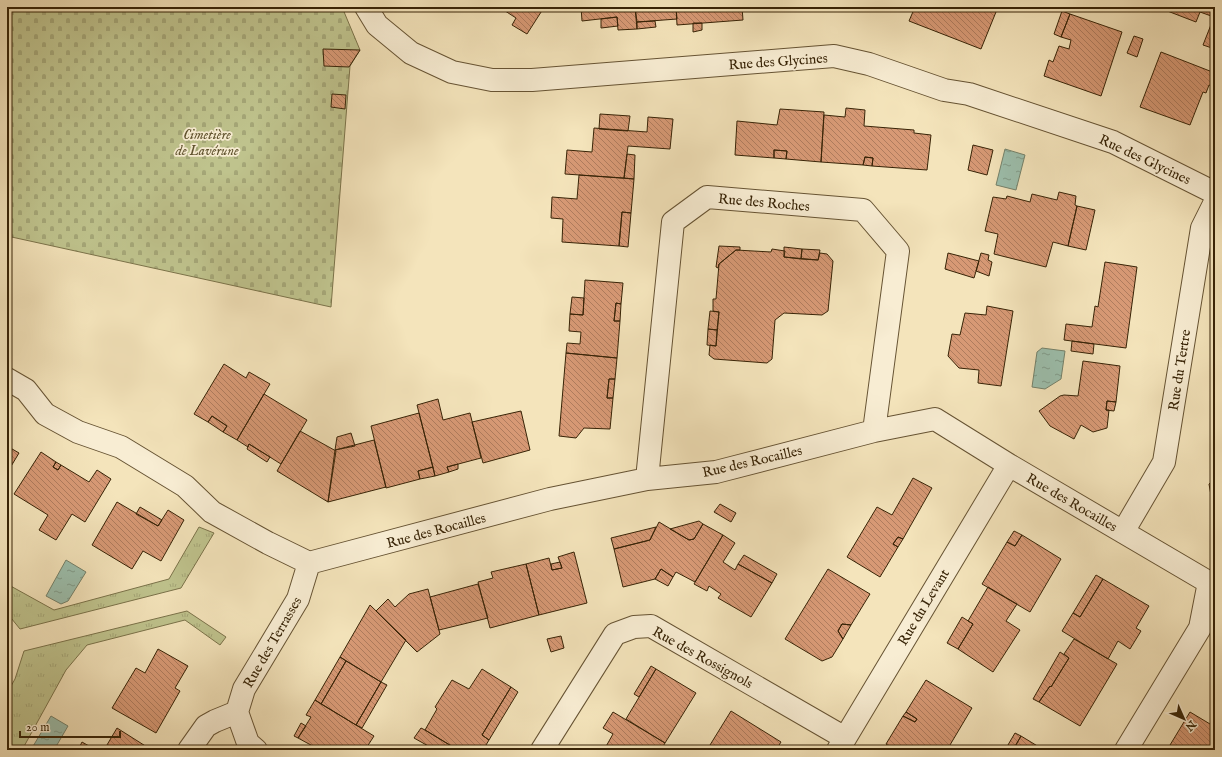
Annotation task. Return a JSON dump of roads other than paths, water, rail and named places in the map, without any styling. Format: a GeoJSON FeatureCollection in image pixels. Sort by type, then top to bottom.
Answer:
{"type":"FeatureCollection","features":[{"type":"Feature","properties":{"kind":"street","name":"Rue des Glycines"},"geometry":{"type":"LineString","coordinates":[[366,7],[377,25],[411,53],[452,72],[492,80],[532,80],[834,56],[869,64],[944,90],[969,94],[1113,142],[1215,193]]}},
{"type":"Feature","properties":{"kind":"street","name":"Rue des Roches"},"geometry":{"type":"LineString","coordinates":[[647,479],[673,222],[707,197],[863,210],[898,251],[874,431]]}},
{"type":"Feature","properties":{"kind":"street","name":"Rue du Tertre"},"geometry":{"type":"LineString","coordinates":[[1123,532],[1164,462],[1202,228],[1215,202]]}},
{"type":"Feature","properties":{"kind":"street"},"geometry":{"type":"LineString","coordinates":[[7,379],[26,390],[45,414],[78,432],[121,447],[185,486],[212,512],[268,543],[309,563]]}},
{"type":"Feature","properties":{"kind":"street","name":"Rue des Rocailles"},"geometry":{"type":"LineString","coordinates":[[309,563],[550,499],[647,479],[716,472],[874,431],[935,419],[1009,465],[1212,584]]}},
{"type":"Feature","properties":{"kind":"street","name":"Rue du Levant"},"geometry":{"type":"LineString","coordinates":[[842,744],[1009,465]]}},
{"type":"Feature","properties":{"kind":"street","name":"Rue des Terrasses"},"geometry":{"type":"LineString","coordinates":[[237,712],[244,689],[298,599],[309,563]]}},
{"type":"Feature","properties":{"kind":"street"},"geometry":{"type":"LineString","coordinates":[[1126,750],[1200,628],[1212,584]]}},
{"type":"Feature","properties":{"kind":"street","name":"Rue des Rossignols"},"geometry":{"type":"LineString","coordinates":[[542,750],[615,634],[634,627],[651,626],[842,744]]}},
{"type":"Feature","properties":{"kind":"street"},"geometry":{"type":"LineString","coordinates":[[189,750],[206,726],[214,721],[237,712],[252,747]]}},
{"type":"Feature","properties":{"kind":"water"},"geometry":{"type":"Polygon","coordinates":[[[1005,149],[1025,155],[1016,190],[996,185],[1005,149]]]}},
{"type":"Feature","properties":{"kind":"water"},"geometry":{"type":"Polygon","coordinates":[[[1042,348],[1065,351],[1061,379],[1045,389],[1032,387],[1037,352],[1042,348]]]}},
{"type":"Feature","properties":{"kind":"water"},"geometry":{"type":"Polygon","coordinates":[[[66,560],[86,572],[68,601],[61,604],[46,596],[66,560]]]}},
{"type":"Feature","properties":{"kind":"water"},"geometry":{"type":"Polygon","coordinates":[[[51,716],[68,726],[54,750],[33,750],[32,748],[51,716]]]}},
{"type":"Feature","properties":{"kind":"park label","name":"Cimetière de Lavérune"},"geometry":{"type":"Point","coordinates":[207,142]}}]}
